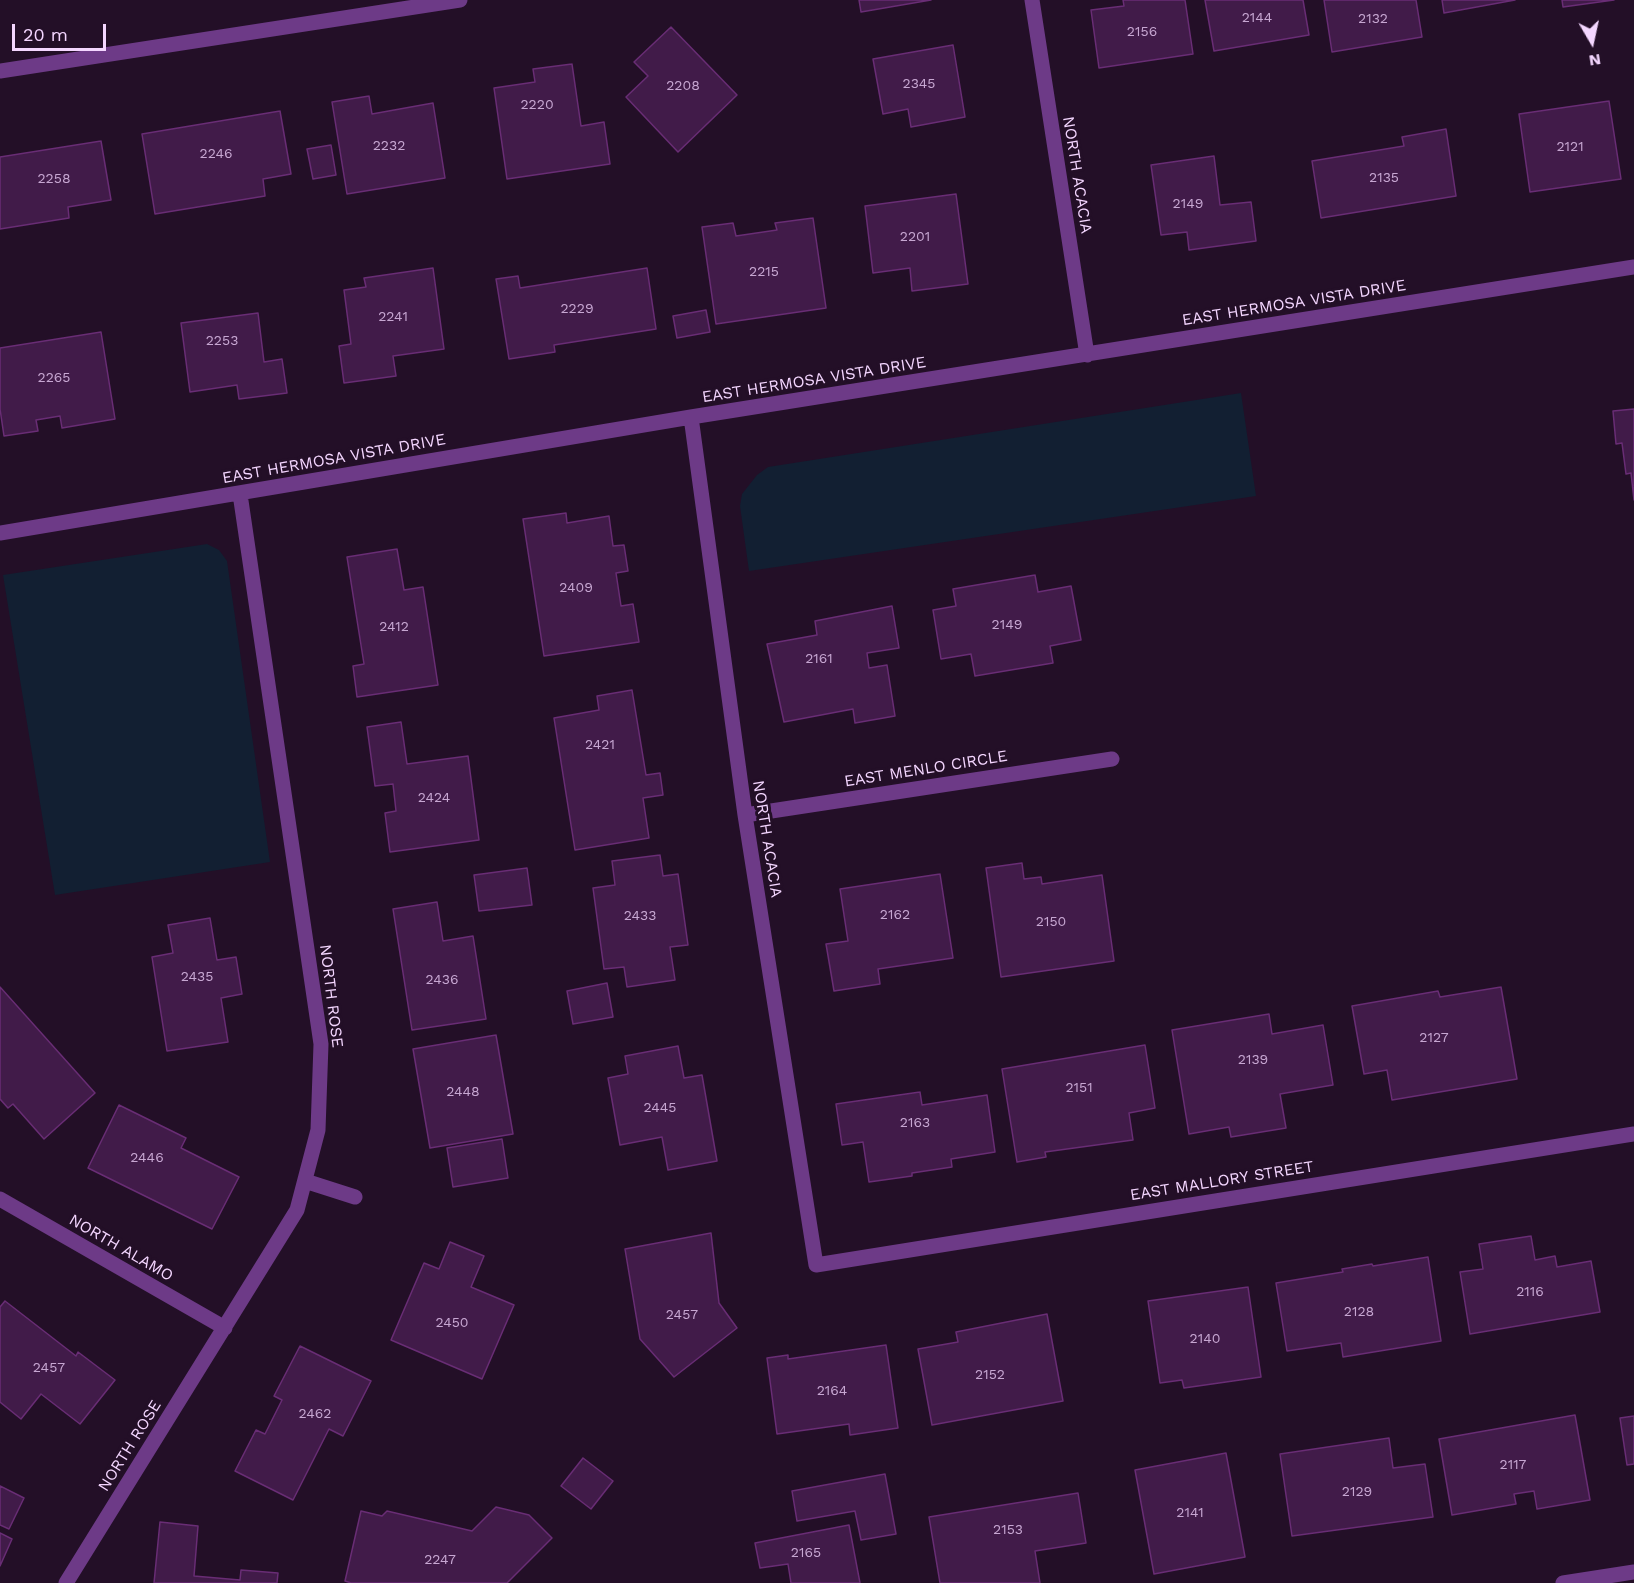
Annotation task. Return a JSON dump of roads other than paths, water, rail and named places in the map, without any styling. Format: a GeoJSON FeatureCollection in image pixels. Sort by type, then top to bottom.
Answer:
{"type":"FeatureCollection","features":[{"type":"Feature","properties":{"kind":"street"},"geometry":{"type":"LineString","coordinates":[[0,71],[460,0]]}},
{"type":"Feature","properties":{"kind":"street","name":"NORTH ACACIA"},"geometry":{"type":"LineString","coordinates":[[1032,0],[1087,355]]}},
{"type":"Feature","properties":{"kind":"street","name":"EAST HERMOSA VISTA DRIVE"},"geometry":{"type":"LineString","coordinates":[[0,533],[691,417],[1634,267]]}},
{"type":"Feature","properties":{"kind":"street","name":"NORTH ACACIA"},"geometry":{"type":"LineString","coordinates":[[691,417],[745,815],[816,1264]]}},
{"type":"Feature","properties":{"kind":"street","name":"NORTH ROSE"},"geometry":{"type":"LineString","coordinates":[[66,1583],[297,1210],[318,1130],[321,1044],[240,494]]}},
{"type":"Feature","properties":{"kind":"street","name":"EAST MENLO CIRCLE"},"geometry":{"type":"LineString","coordinates":[[745,815],[1112,759]]}},
{"type":"Feature","properties":{"kind":"street","name":"EAST MALLORY STREET"},"geometry":{"type":"LineString","coordinates":[[816,1264],[1634,1134]]}},
{"type":"Feature","properties":{"kind":"street"},"geometry":{"type":"LineString","coordinates":[[305,1181],[355,1197]]}},
{"type":"Feature","properties":{"kind":"street","name":"NORTH ALAMO"},"geometry":{"type":"LineString","coordinates":[[0,1199],[225,1328]]}},
{"type":"Feature","properties":{"kind":"street"},"geometry":{"type":"LineString","coordinates":[[1563,1583],[1634,1572]]}}]}
